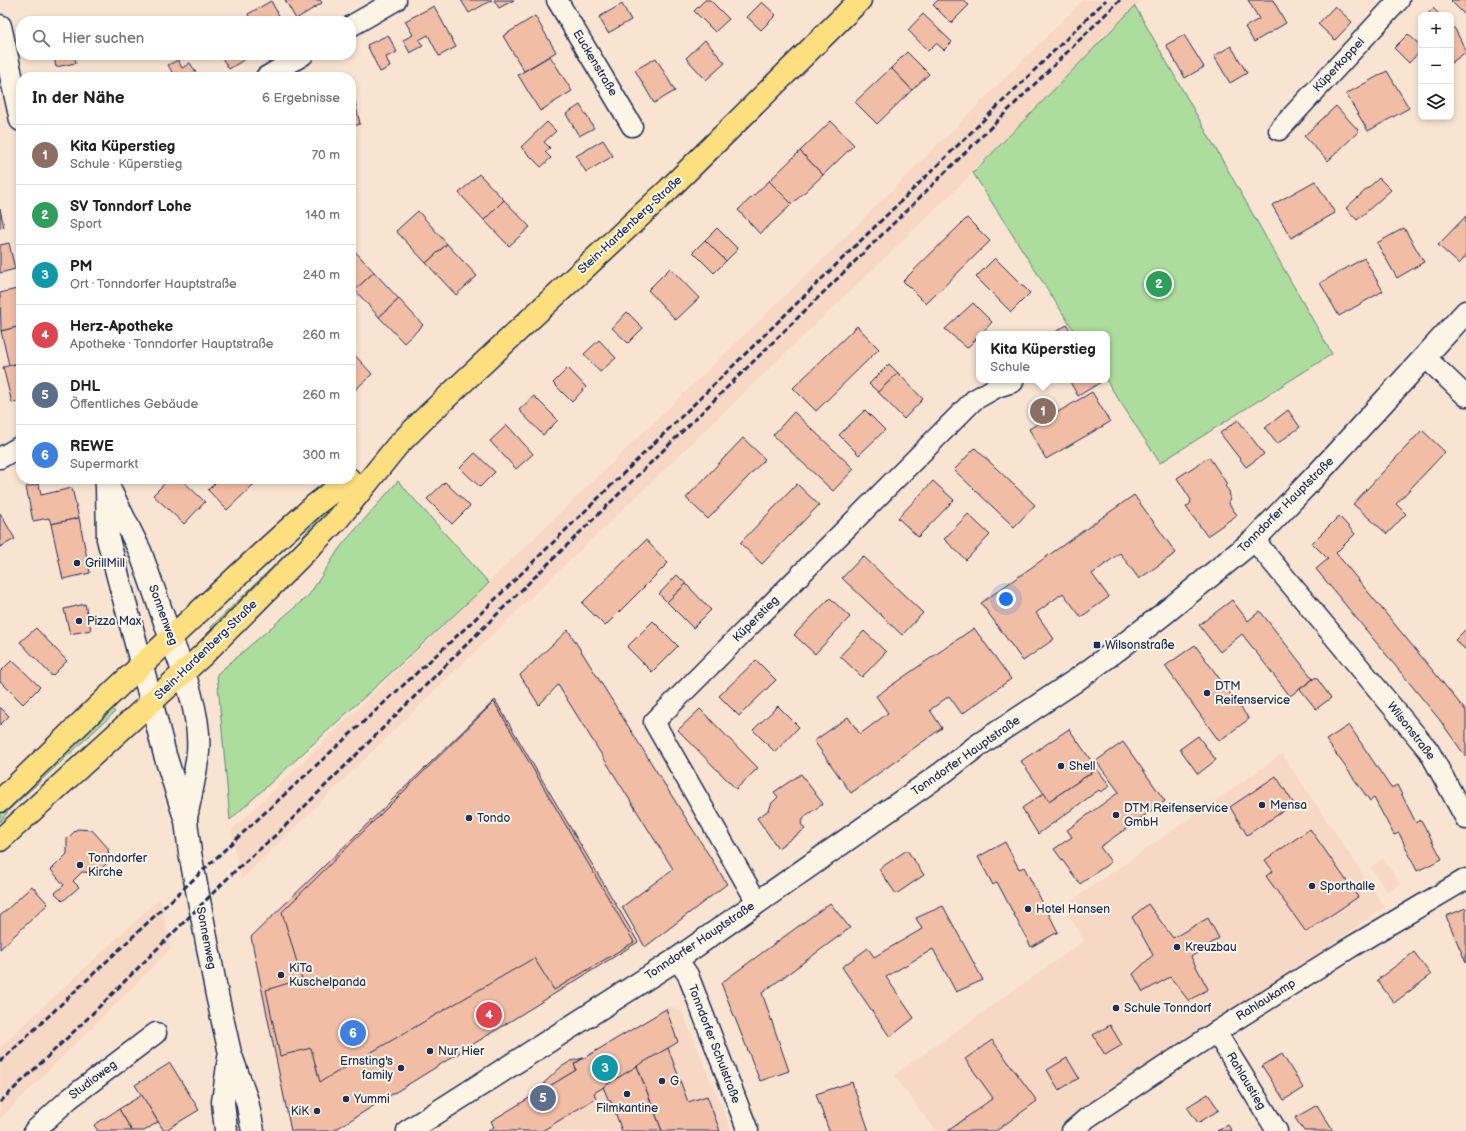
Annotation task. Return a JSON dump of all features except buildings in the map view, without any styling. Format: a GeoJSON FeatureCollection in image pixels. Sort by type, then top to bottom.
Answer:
{"type":"FeatureCollection","features":[{"type":"Feature","properties":{"kind":"main road","name":"Stein-Hardenberg-Straße"},"geometry":{"type":"LineString","coordinates":[[0,840],[110,738],[152,703],[184,672],[338,519],[397,446],[434,409],[669,189],[860,0]]}},
{"type":"Feature","properties":{"kind":"main road"},"geometry":{"type":"LineString","coordinates":[[0,26],[16,98]]}},
{"type":"Feature","properties":{"kind":"main road","name":"Tonndorfer Hauptstraße"},"geometry":{"type":"LineString","coordinates":[[408,1131],[677,958],[942,773],[977,746],[1118,650],[1254,540],[1466,312]]}},
{"type":"Feature","properties":{"kind":"main road","name":"Stein-Hardenberg-Straße"},"geometry":{"type":"LineString","coordinates":[[356,473],[370,462],[397,446]]}},
{"type":"Feature","properties":{"kind":"main road","name":"Sonnenweg"},"geometry":{"type":"LineString","coordinates":[[107,484],[108,539],[165,755],[186,821],[190,853],[214,979],[230,1053],[246,1101],[253,1131]]}},
{"type":"Feature","properties":{"kind":"main road","name":"Sonnenweg"},"geometry":{"type":"LineString","coordinates":[[108,484],[140,550],[184,672],[195,713],[198,751],[186,821]]}},
{"type":"Feature","properties":{"kind":"main road"},"geometry":{"type":"LineString","coordinates":[[0,801],[117,688],[314,505],[342,484]]}},
{"type":"Feature","properties":{"kind":"main road","name":"Sonnenweg"},"geometry":{"type":"LineString","coordinates":[[226,1131],[223,1102],[230,1053]]}},
{"type":"Feature","properties":{"kind":"street"},"geometry":{"type":"LineString","coordinates":[[356,23],[396,0]]}},
{"type":"Feature","properties":{"kind":"street","name":"Euckenstraße"},"geometry":{"type":"LineString","coordinates":[[557,0],[632,126]]}},
{"type":"Feature","properties":{"kind":"street","name":"Küperkoppel"},"geometry":{"type":"LineString","coordinates":[[1279,130],[1399,0]]}},
{"type":"Feature","properties":{"kind":"street"},"geometry":{"type":"LineString","coordinates":[[274,72],[295,60]]}},
{"type":"Feature","properties":{"kind":"street"},"geometry":{"type":"LineString","coordinates":[[1425,357],[1466,396]]}},
{"type":"Feature","properties":{"kind":"street","name":"Küperstieg"},"geometry":{"type":"LineString","coordinates":[[757,902],[654,722],[974,400],[997,387],[1010,383]]}},
{"type":"Feature","properties":{"kind":"street"},"geometry":{"type":"LineString","coordinates":[[0,458],[16,449]]}},
{"type":"Feature","properties":{"kind":"street","name":"Wilsonstraße"},"geometry":{"type":"LineString","coordinates":[[1254,540],[1429,751],[1466,819]]}},
{"type":"Feature","properties":{"kind":"street","name":"Rahlaukamp"},"geometry":{"type":"LineString","coordinates":[[1072,1131],[1088,1118],[1216,1032],[1351,947],[1466,879]]}},
{"type":"Feature","properties":{"kind":"street","name":"Tonndorfer Schulstraße"},"geometry":{"type":"LineString","coordinates":[[677,958],[688,975],[748,1131]]}},
{"type":"Feature","properties":{"kind":"street","name":"Rahlaustieg"},"geometry":{"type":"LineString","coordinates":[[1216,1032],[1277,1131]]}},
{"type":"Feature","properties":{"kind":"street","name":"Studioweg"},"geometry":{"type":"LineString","coordinates":[[34,1131],[69,1099],[156,1033]]}},
{"type":"Feature","properties":{"kind":"shaded area"},"geometry":{"type":"Polygon","coordinates":[[[1083,0],[1142,0],[973,173],[462,664],[241,880],[231,831],[832,250],[1083,0]]]}},
{"type":"Feature","properties":{"kind":"shaded area","name":"Schule Tonndorf"},"geometry":{"type":"Polygon","coordinates":[[[1282,754],[1385,907],[1068,1131],[935,1131],[894,1075],[1084,941],[1064,906],[1282,754]]]}},
{"type":"Feature","properties":{"kind":"shaded area"},"geometry":{"type":"Polygon","coordinates":[[[1383,858],[1401,884],[1387,892],[1370,867],[1383,858]]]}},
{"type":"Feature","properties":{"kind":"shaded area"},"geometry":{"type":"Polygon","coordinates":[[[160,898],[171,949],[0,1119],[0,1047],[160,898]]]}},
{"type":"Feature","properties":{"kind":"shaded area"},"geometry":{"type":"Polygon","coordinates":[[[669,1006],[682,1011],[732,1131],[488,1131],[494,1127],[491,1121],[669,1006]]]}},
{"type":"Feature","properties":{"kind":"green space"},"geometry":{"type":"Polygon","coordinates":[[[1135,6],[1332,354],[1160,463],[1108,383],[1110,383],[1110,331],[1074,331],[973,173],[1135,6]]]}},
{"type":"Feature","properties":{"kind":"green space"},"geometry":{"type":"Polygon","coordinates":[[[398,481],[489,583],[230,820],[217,674],[309,595],[341,546],[398,481]]]}},
{"type":"Feature","properties":{"kind":"green space"},"geometry":{"type":"Polygon","coordinates":[[[340,494],[344,497],[303,546],[213,633],[211,627],[297,543],[340,494]]]}},
{"type":"Feature","properties":{"kind":"green space"},"geometry":{"type":"Polygon","coordinates":[[[110,707],[115,712],[10,809],[0,822],[0,812],[110,707]]]}},
{"type":"Feature","properties":{"kind":"railway"},"geometry":{"type":"LineString","coordinates":[[0,1062],[233,842],[472,622],[1106,0]]}},
{"type":"Feature","properties":{"kind":"railway"},"geometry":{"type":"LineString","coordinates":[[0,1102],[88,1018],[238,868],[277,834],[481,630],[1120,0]]}},
{"type":"Feature","properties":{"kind":"place","name":"SV Tonndorf Lohe"},"geometry":{"type":"Point","coordinates":[1159,284]}},
{"type":"Feature","properties":{"kind":"place","name":"Kita Küperstieg"},"geometry":{"type":"Point","coordinates":[1043,411]}},
{"type":"Feature","properties":{"kind":"place","name":"GrillMill"},"geometry":{"type":"Point","coordinates":[77,563]}},
{"type":"Feature","properties":{"kind":"place","name":"Pizza Max"},"geometry":{"type":"Point","coordinates":[79,621]}},
{"type":"Feature","properties":{"kind":"place","name":"Wilsonstraße"},"geometry":{"type":"Point","coordinates":[1097,645]}},
{"type":"Feature","properties":{"kind":"place","name":"DTM Reifenservice"},"geometry":{"type":"Point","coordinates":[1207,693]}},
{"type":"Feature","properties":{"kind":"place","name":"Shell"},"geometry":{"type":"Point","coordinates":[1061,766]}},
{"type":"Feature","properties":{"kind":"place","name":"Mensa"},"geometry":{"type":"Point","coordinates":[1262,805]}},
{"type":"Feature","properties":{"kind":"place","name":"DTM Reifenservice GmbH"},"geometry":{"type":"Point","coordinates":[1116,815]}},
{"type":"Feature","properties":{"kind":"place","name":"Tondo"},"geometry":{"type":"Point","coordinates":[469,818]}},
{"type":"Feature","properties":{"kind":"place","name":"Tonndorfer Kirche"},"geometry":{"type":"Point","coordinates":[80,865]}},
{"type":"Feature","properties":{"kind":"place","name":"Sporthalle"},"geometry":{"type":"Point","coordinates":[1312,886]}},
{"type":"Feature","properties":{"kind":"place","name":"Hotel Hansen"},"geometry":{"type":"Point","coordinates":[1028,909]}},
{"type":"Feature","properties":{"kind":"place","name":"Kreuzbau"},"geometry":{"type":"Point","coordinates":[1177,947]}},
{"type":"Feature","properties":{"kind":"place","name":"KiTa Kuschelpanda"},"geometry":{"type":"Point","coordinates":[281,975]}},
{"type":"Feature","properties":{"kind":"place","name":"Schule Tonndorf"},"geometry":{"type":"Point","coordinates":[1116,1008]}},
{"type":"Feature","properties":{"kind":"place","name":"Herz-Apotheke"},"geometry":{"type":"Point","coordinates":[489,1015]}},
{"type":"Feature","properties":{"kind":"place","name":"REWE"},"geometry":{"type":"Point","coordinates":[353,1033]}},
{"type":"Feature","properties":{"kind":"place","name":"Nur Hier"},"geometry":{"type":"Point","coordinates":[430,1051]}},
{"type":"Feature","properties":{"kind":"place","name":"Ernsting's family"},"geometry":{"type":"Point","coordinates":[401,1068]}},
{"type":"Feature","properties":{"kind":"place","name":"PM"},"geometry":{"type":"Point","coordinates":[605,1068]}},
{"type":"Feature","properties":{"kind":"place","name":"G"},"geometry":{"type":"Point","coordinates":[662,1081]}},
{"type":"Feature","properties":{"kind":"place","name":"Filmkantine"},"geometry":{"type":"Point","coordinates":[627,1094]}},
{"type":"Feature","properties":{"kind":"place","name":"DHL"},"geometry":{"type":"Point","coordinates":[543,1098]}},
{"type":"Feature","properties":{"kind":"place","name":"Yummi"},"geometry":{"type":"Point","coordinates":[346,1099]}},
{"type":"Feature","properties":{"kind":"place","name":"KiK"},"geometry":{"type":"Point","coordinates":[317,1111]}}]}
